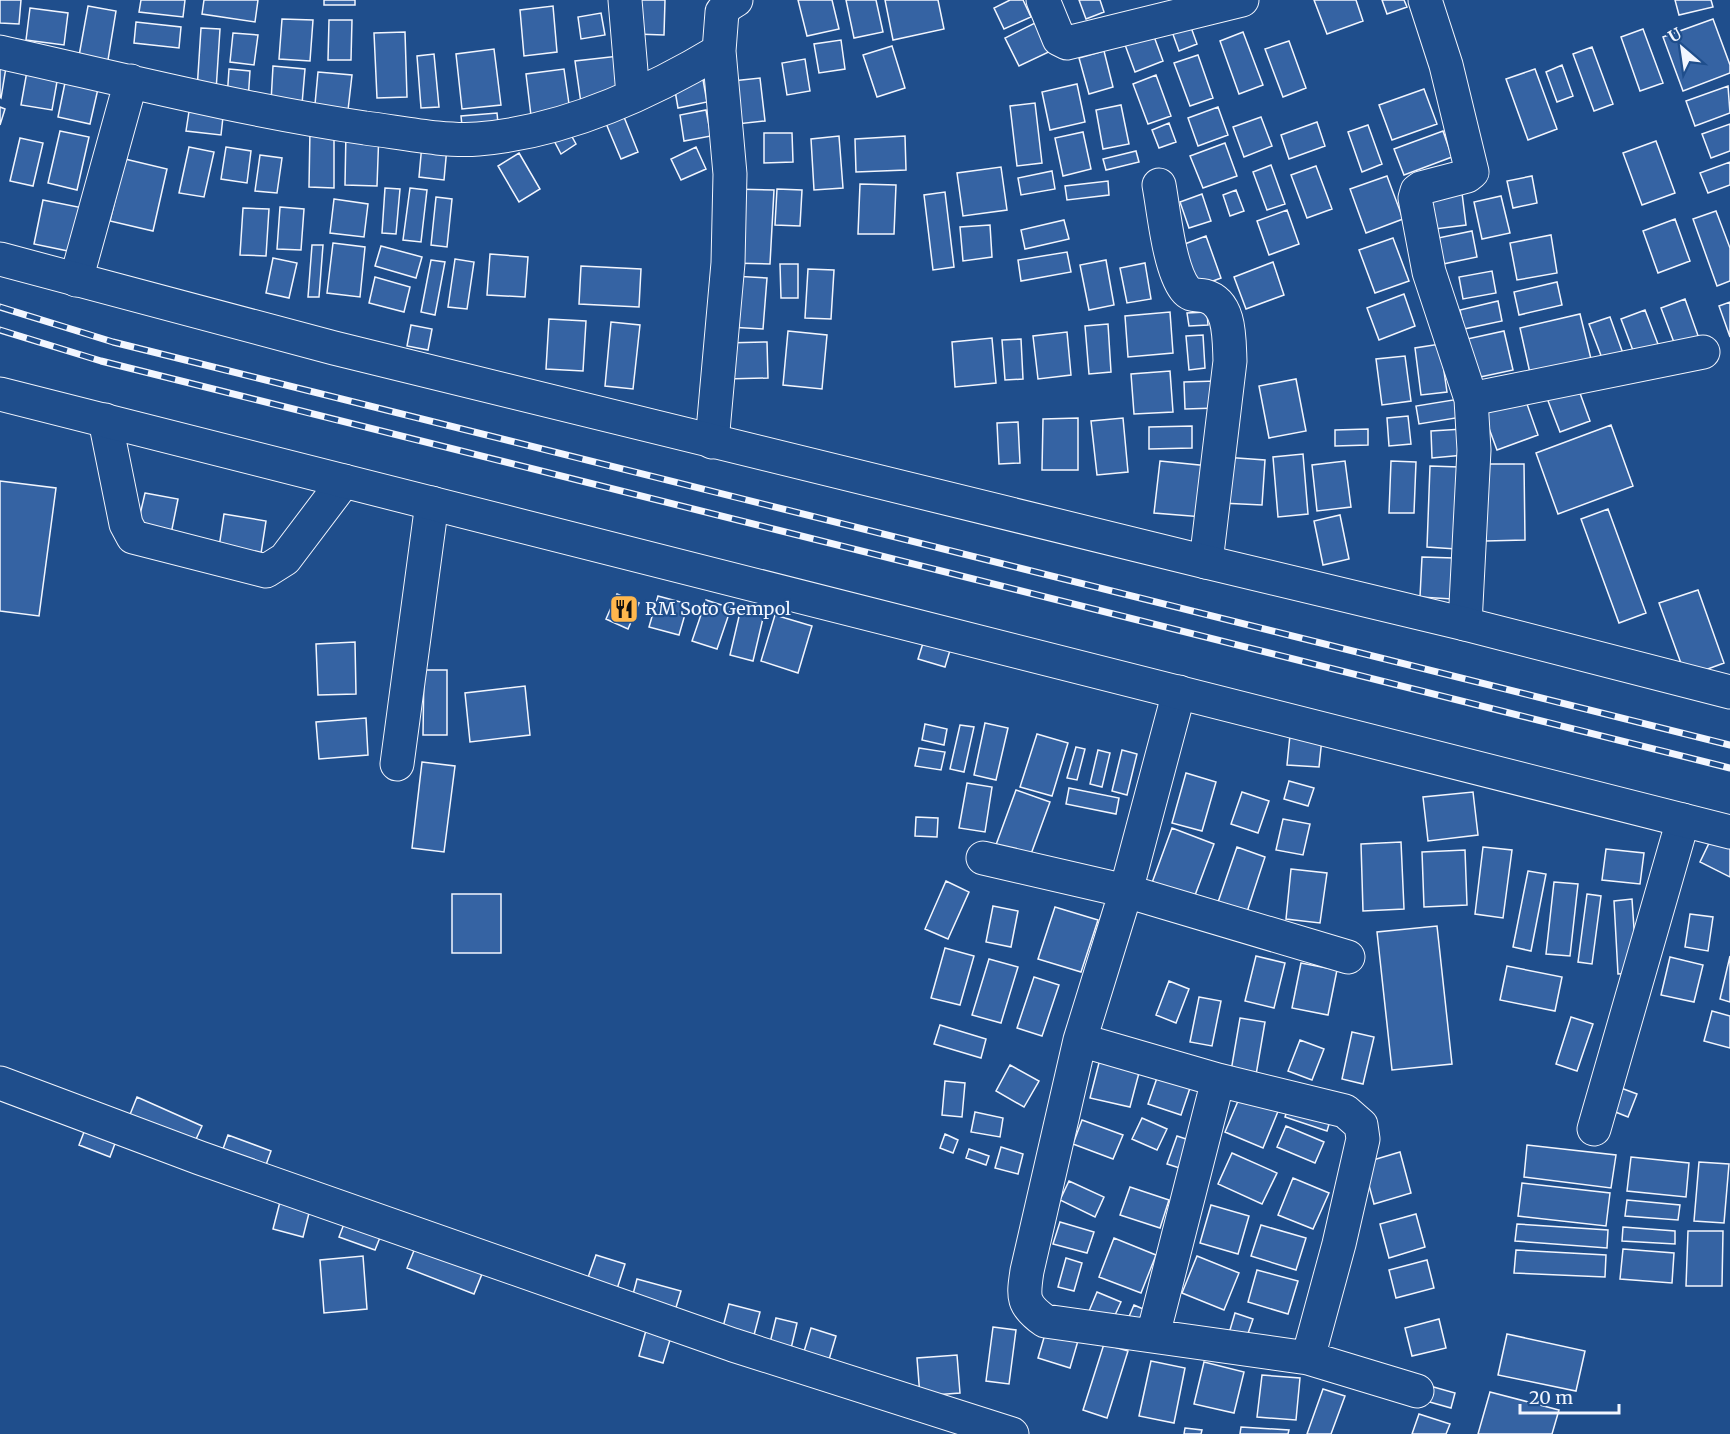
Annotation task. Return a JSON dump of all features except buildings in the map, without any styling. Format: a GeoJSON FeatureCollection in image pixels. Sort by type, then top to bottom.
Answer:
{"type":"FeatureCollection","features":[{"type":"Feature","properties":{"kind":"street"},"geometry":{"type":"LineString","coordinates":[[625,0],[633,95]]}},
{"type":"Feature","properties":{"kind":"street"},"geometry":{"type":"LineString","coordinates":[[712,441],[728,263],[730,174],[719,51],[722,12],[736,0]]}},
{"type":"Feature","properties":{"kind":"street"},"geometry":{"type":"LineString","coordinates":[[1043,0],[1054,31],[1059,39],[1067,43],[1242,0]]}},
{"type":"Feature","properties":{"kind":"street"},"geometry":{"type":"LineString","coordinates":[[1425,0],[1446,65],[1472,172],[1467,176],[1421,188],[1417,191],[1415,198],[1429,272],[1471,399],[1474,450],[1465,624]]}},
{"type":"Feature","properties":{"kind":"street"},"geometry":{"type":"LineString","coordinates":[[0,52],[312,120],[425,136],[476,140],[545,128],[584,116],[633,95],[719,51]]}},
{"type":"Feature","properties":{"kind":"street"},"geometry":{"type":"LineString","coordinates":[[76,280],[131,81]]}},
{"type":"Feature","properties":{"kind":"street"},"geometry":{"type":"LineString","coordinates":[[1159,185],[1176,269],[1186,290],[1194,296],[1203,295],[1213,299],[1221,306],[1226,315],[1230,346],[1206,562]]}},
{"type":"Feature","properties":{"kind":"street"},"geometry":{"type":"LineString","coordinates":[[0,259],[334,348],[1465,624],[1730,692]]}},
{"type":"Feature","properties":{"kind":"street"},"geometry":{"type":"LineString","coordinates":[[1471,399],[1703,352]]}},
{"type":"Feature","properties":{"kind":"street"},"geometry":{"type":"LineString","coordinates":[[0,394],[1730,832]]}},
{"type":"Feature","properties":{"kind":"street"},"geometry":{"type":"LineString","coordinates":[[105,420],[126,524],[133,537],[166,546],[266,571],[285,559],[344,481]]}},
{"type":"Feature","properties":{"kind":"street"},"geometry":{"type":"LineString","coordinates":[[397,764],[432,503]]}},
{"type":"Feature","properties":{"kind":"street"},"geometry":{"type":"LineString","coordinates":[[1179,692],[1126,891],[1080,1040],[1027,1271],[1024,1296],[1033,1313],[1045,1321],[1308,1358],[1417,1391]]}},
{"type":"Feature","properties":{"kind":"street"},"geometry":{"type":"LineString","coordinates":[[1594,1128],[1683,820]]}},
{"type":"Feature","properties":{"kind":"street"},"geometry":{"type":"LineString","coordinates":[[983,858],[1126,891],[1348,957]]}},
{"type":"Feature","properties":{"kind":"street"},"geometry":{"type":"LineString","coordinates":[[1080,1040],[1218,1080],[1345,1111],[1361,1125],[1363,1139],[1339,1244],[1308,1358]]}},
{"type":"Feature","properties":{"kind":"street"},"geometry":{"type":"LineString","coordinates":[[1153,1335],[1218,1080]]}},
{"type":"Feature","properties":{"kind":"street"},"geometry":{"type":"LineString","coordinates":[[0,1083],[200,1158],[479,1257],[733,1345],[1008,1434]]}},
{"type":"Feature","properties":{"kind":"railway"},"geometry":{"type":"LineString","coordinates":[[0,307],[113,342],[1730,745]]}},
{"type":"Feature","properties":{"kind":"railway"},"geometry":{"type":"LineString","coordinates":[[0,330],[101,361],[1730,768]]}},
{"type":"Feature","properties":{"kind":"place","name":"RM Soto Gempol"},"geometry":{"type":"Point","coordinates":[624,609]}}]}
